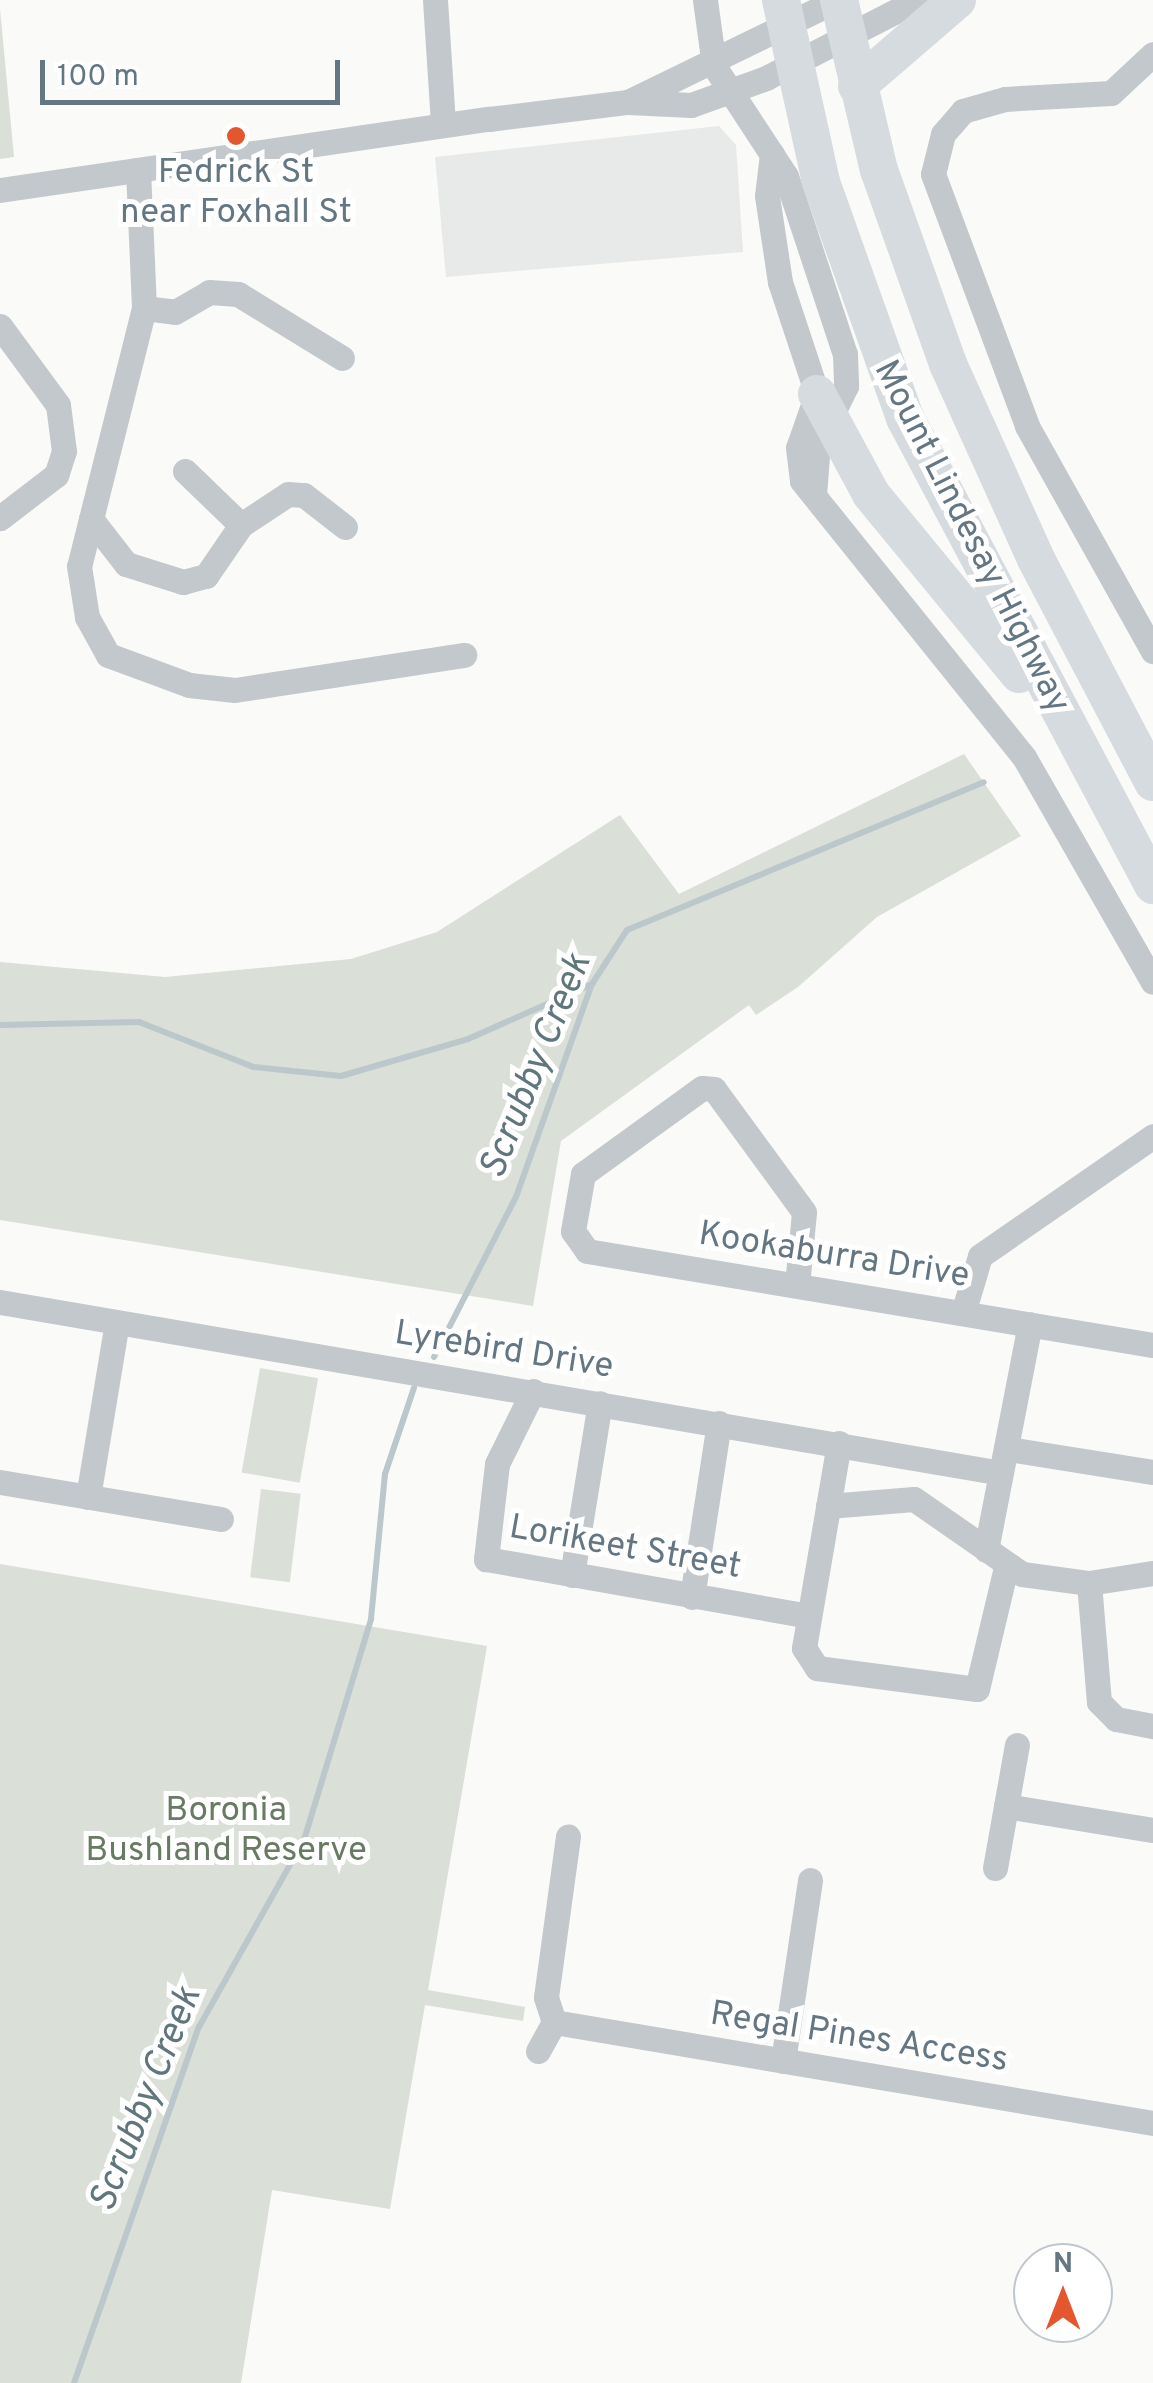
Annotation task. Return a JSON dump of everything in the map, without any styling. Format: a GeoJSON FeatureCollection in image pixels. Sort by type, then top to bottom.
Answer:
{"type":"FeatureCollection","features":[{"type":"Feature","properties":{"kind":"highway","name":"Mount Lindesay Highway"},"geometry":{"type":"LineString","coordinates":[[838,0],[857,86],[904,248],[992,470],[1153,782]]}},
{"type":"Feature","properties":{"kind":"highway"},"geometry":{"type":"LineString","coordinates":[[857,86],[957,0]]}},
{"type":"Feature","properties":{"kind":"highway","name":"Mount Lindesay Highway"},"geometry":{"type":"LineString","coordinates":[[786,31],[834,227],[882,363],[1046,690],[1153,885]]}},
{"type":"Feature","properties":{"kind":"highway"},"geometry":{"type":"LineString","coordinates":[[823,406],[910,544],[1013,670],[1046,690]]}},
{"type":"Feature","properties":{"kind":"street"},"geometry":{"type":"LineString","coordinates":[[435,0],[443,126]]}},
{"type":"Feature","properties":{"kind":"street"},"geometry":{"type":"LineString","coordinates":[[705,0],[714,66],[772,154],[825,297],[848,376],[823,406]]}},
{"type":"Feature","properties":{"kind":"street"},"geometry":{"type":"LineString","coordinates":[[0,190],[628,102],[714,66],[838,0]]}},
{"type":"Feature","properties":{"kind":"street"},"geometry":{"type":"LineString","coordinates":[[786,31],[846,37],[917,0]]}},
{"type":"Feature","properties":{"kind":"street"},"geometry":{"type":"LineString","coordinates":[[628,102],[667,108],[732,94],[786,31]]}},
{"type":"Feature","properties":{"kind":"street"},"geometry":{"type":"LineString","coordinates":[[1153,54],[1110,94],[975,105],[943,134],[933,174],[1005,379],[1153,651]]}},
{"type":"Feature","properties":{"kind":"street"},"geometry":{"type":"LineString","coordinates":[[772,154],[768,196],[786,304],[823,406],[814,495],[1024,757],[1153,982]]}},
{"type":"Feature","properties":{"kind":"street"},"geometry":{"type":"LineString","coordinates":[[138,170],[144,308],[79,566],[87,616],[108,654],[189,685],[235,690],[464,654]]}},
{"type":"Feature","properties":{"kind":"street"},"geometry":{"type":"LineString","coordinates":[[144,308],[175,312],[209,292],[238,294],[342,358]]}},
{"type":"Feature","properties":{"kind":"street"},"geometry":{"type":"LineString","coordinates":[[786,304],[825,297]]}},
{"type":"Feature","properties":{"kind":"street"},"geometry":{"type":"LineString","coordinates":[[0,326],[58,405],[64,451],[56,475],[0,518]]}},
{"type":"Feature","properties":{"kind":"street"},"geometry":{"type":"LineString","coordinates":[[64,451],[104,458]]}},
{"type":"Feature","properties":{"kind":"street"},"geometry":{"type":"LineString","coordinates":[[184,471],[241,525]]}},
{"type":"Feature","properties":{"kind":"street"},"geometry":{"type":"LineString","coordinates":[[90,519],[126,564],[183,582],[206,576],[241,525],[288,494],[304,495],[345,527]]}},
{"type":"Feature","properties":{"kind":"street","name":"Kookaburra Drive"},"geometry":{"type":"LineString","coordinates":[[797,1285],[804,1212],[714,1089],[702,1088],[583,1174],[576,1245],[797,1285],[1153,1345]]}},
{"type":"Feature","properties":{"kind":"street"},"geometry":{"type":"LineString","coordinates":[[963,1313],[980,1256],[1153,1136]]}},
{"type":"Feature","properties":{"kind":"street","name":"Lyrebird Drive"},"geometry":{"type":"LineString","coordinates":[[0,1302],[839,1442],[996,1472]]}},
{"type":"Feature","properties":{"kind":"street"},"geometry":{"type":"LineString","coordinates":[[88,1497],[117,1322]]}},
{"type":"Feature","properties":{"kind":"street"},"geometry":{"type":"LineString","coordinates":[[839,1442],[804,1648],[817,1668],[968,1694],[985,1678],[996,1559],[996,1472],[1009,1449],[1030,1324]]}},
{"type":"Feature","properties":{"kind":"street","name":"Lorikeet Street"},"geometry":{"type":"LineString","coordinates":[[533,1391],[497,1464],[484,1550],[493,1563],[809,1616]]}},
{"type":"Feature","properties":{"kind":"street"},"geometry":{"type":"LineString","coordinates":[[572,1575],[600,1402]]}},
{"type":"Feature","properties":{"kind":"street"},"geometry":{"type":"LineString","coordinates":[[692,1597],[719,1422]]}},
{"type":"Feature","properties":{"kind":"street"},"geometry":{"type":"LineString","coordinates":[[1009,1449],[1153,1472]]}},
{"type":"Feature","properties":{"kind":"street"},"geometry":{"type":"LineString","coordinates":[[0,1482],[222,1519]]}},
{"type":"Feature","properties":{"kind":"street"},"geometry":{"type":"LineString","coordinates":[[828,1506],[914,1499],[996,1559],[1089,1582],[1153,1574]]}},
{"type":"Feature","properties":{"kind":"street"},"geometry":{"type":"LineString","coordinates":[[1089,1582],[1099,1702],[1116,1719],[1153,1726]]}},
{"type":"Feature","properties":{"kind":"street"},"geometry":{"type":"LineString","coordinates":[[995,1868],[1017,1745]]}},
{"type":"Feature","properties":{"kind":"street"},"geometry":{"type":"LineString","coordinates":[[1006,1806],[1153,1830]]}},
{"type":"Feature","properties":{"kind":"street"},"geometry":{"type":"LineString","coordinates":[[538,2051],[554,2022],[546,1997],[568,1837]]}},
{"type":"Feature","properties":{"kind":"street"},"geometry":{"type":"LineString","coordinates":[[783,2061],[810,1880]]}},
{"type":"Feature","properties":{"kind":"street","name":"Regal Pines Access"},"geometry":{"type":"LineString","coordinates":[[554,2022],[1153,2122]]}},
{"type":"Feature","properties":{"kind":"shaded area"},"geometry":{"type":"Polygon","coordinates":[[[719,126],[736,145],[743,252],[446,277],[435,157],[719,126]]]}},
{"type":"Feature","properties":{"kind":"green space"},"geometry":{"type":"Polygon","coordinates":[[[0,9],[14,157],[0,159],[0,9]]]}},
{"type":"Feature","properties":{"kind":"green space"},"geometry":{"type":"Polygon","coordinates":[[[964,754],[1021,836],[877,917],[798,987],[756,1015],[749,1005],[561,1141],[533,1306],[0,1220],[0,962],[165,977],[351,959],[437,932],[620,815],[679,894],[964,754]]]}},
{"type":"Feature","properties":{"kind":"green space"},"geometry":{"type":"Polygon","coordinates":[[[260,1368],[318,1378],[300,1483],[242,1472],[260,1368]]]}},
{"type":"Feature","properties":{"kind":"green space"},"geometry":{"type":"Polygon","coordinates":[[[261,1489],[301,1494],[290,1582],[250,1577],[261,1489]]]}},
{"type":"Feature","properties":{"kind":"green space","name":"Boronia Bushland Reserve"},"geometry":{"type":"Polygon","coordinates":[[[0,1564],[487,1646],[428,1990],[525,2007],[523,2021],[425,2005],[390,2209],[272,2190],[241,2383],[0,2383],[0,1564]]]}},
{"type":"Feature","properties":{"kind":"waterway","name":"Scrubby Creek"},"geometry":{"type":"LineString","coordinates":[[434,1357],[516,1197],[592,984],[627,930],[984,782]]}},
{"type":"Feature","properties":{"kind":"waterway"},"geometry":{"type":"LineString","coordinates":[[0,1025],[139,1022],[253,1067],[341,1076],[468,1039],[592,984]]}},
{"type":"Feature","properties":{"kind":"waterway","name":"Scrubby Creek"},"geometry":{"type":"LineString","coordinates":[[74,2383],[199,2027],[304,1840],[371,1619],[385,1474],[414,1388]]}},
{"type":"Feature","properties":{"kind":"place","name":"Fedrick St near Foxhall St"},"geometry":{"type":"Point","coordinates":[236,136]}}]}
